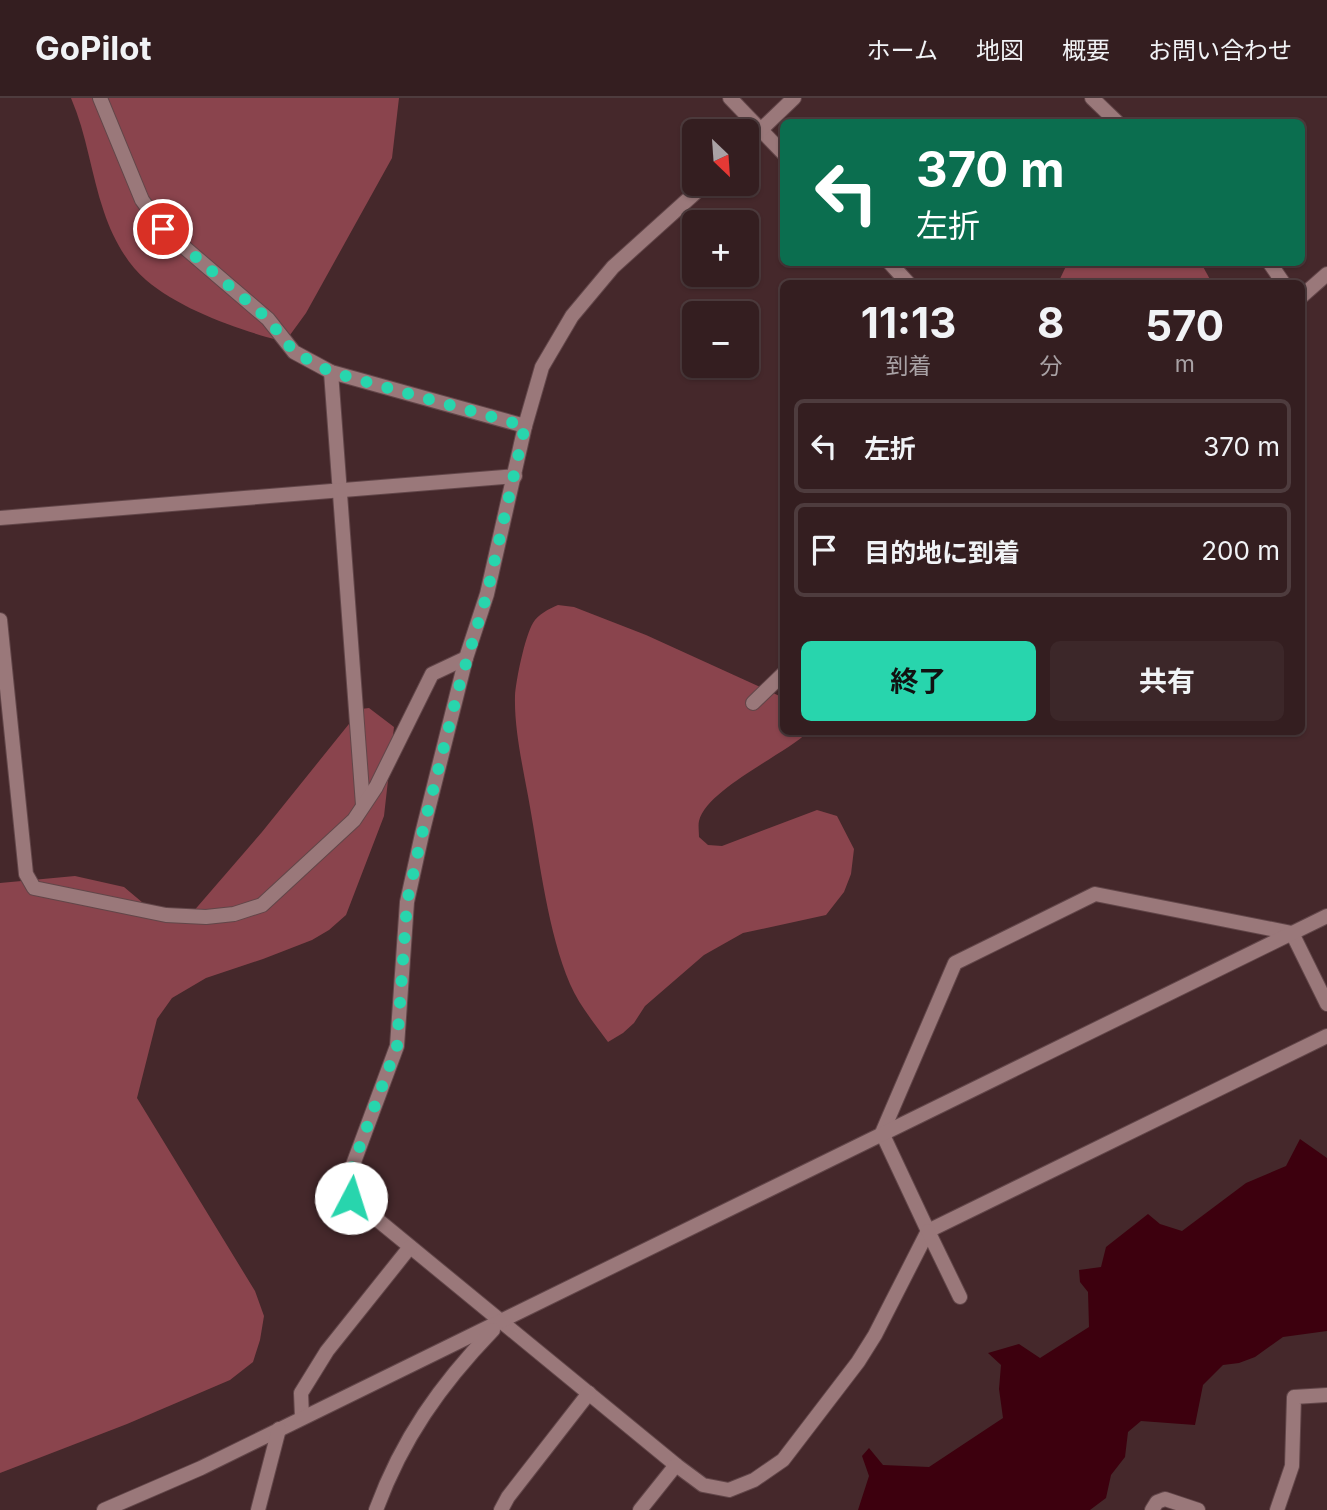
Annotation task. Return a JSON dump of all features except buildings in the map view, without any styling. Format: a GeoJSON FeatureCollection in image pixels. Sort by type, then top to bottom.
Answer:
{"type":"FeatureCollection","features":[{"type":"Feature","properties":{"kind":"street"},"geometry":{"type":"LineString","coordinates":[[100,98],[142,200],[163,229],[268,319],[294,352],[331,372],[525,426]]}},
{"type":"Feature","properties":{"kind":"street"},"geometry":{"type":"LineString","coordinates":[[730,98],[780,150]]}},
{"type":"Feature","properties":{"kind":"street"},"geometry":{"type":"LineString","coordinates":[[761,130],[794,98]]}},
{"type":"Feature","properties":{"kind":"street"},"geometry":{"type":"LineString","coordinates":[[1093,98],[1114,119]]}},
{"type":"Feature","properties":{"kind":"street"},"geometry":{"type":"LineString","coordinates":[[692,196],[613,267],[572,316],[542,367],[525,426],[487,594],[466,658],[422,834],[407,902],[397,1046],[351,1170],[351,1198],[356,1205],[676,1465],[704,1485],[729,1490],[754,1480],[783,1460],[858,1362],[875,1335],[928,1231],[1327,1036]]}},
{"type":"Feature","properties":{"kind":"street"},"geometry":{"type":"LineString","coordinates":[[893,266],[905,280]]}},
{"type":"Feature","properties":{"kind":"street"},"geometry":{"type":"LineString","coordinates":[[1305,293],[1327,274]]}},
{"type":"Feature","properties":{"kind":"street"},"geometry":{"type":"LineString","coordinates":[[331,372],[363,805]]}},
{"type":"Feature","properties":{"kind":"street"},"geometry":{"type":"LineString","coordinates":[[0,518],[514,476]]}},
{"type":"Feature","properties":{"kind":"street"},"geometry":{"type":"LineString","coordinates":[[0,620],[26,874],[34,888],[166,915],[206,917],[234,914],[262,905],[354,820],[376,787],[432,674],[466,658]]}},
{"type":"Feature","properties":{"kind":"street"},"geometry":{"type":"LineString","coordinates":[[753,703],[780,677]]}},
{"type":"Feature","properties":{"kind":"street"},"geometry":{"type":"LineString","coordinates":[[960,1297],[882,1133],[955,962],[1095,894],[1292,933]]}},
{"type":"Feature","properties":{"kind":"street"},"geometry":{"type":"LineString","coordinates":[[104,1510],[190,1473],[501,1322],[1327,916]]}},
{"type":"Feature","properties":{"kind":"street"},"geometry":{"type":"LineString","coordinates":[[1292,933],[1327,1004]]}},
{"type":"Feature","properties":{"kind":"street"},"geometry":{"type":"LineString","coordinates":[[302,1417],[301,1393],[327,1351],[410,1247]]}},
{"type":"Feature","properties":{"kind":"street"},"geometry":{"type":"LineString","coordinates":[[376,1510],[411,1432],[476,1347],[501,1322]]}},
{"type":"Feature","properties":{"kind":"street"},"geometry":{"type":"LineString","coordinates":[[501,1510],[508,1497],[589,1393]]}},
{"type":"Feature","properties":{"kind":"street"},"geometry":{"type":"LineString","coordinates":[[1277,1510],[1292,1466],[1294,1397],[1327,1395]]}},
{"type":"Feature","properties":{"kind":"street"},"geometry":{"type":"LineString","coordinates":[[258,1510],[279,1429]]}},
{"type":"Feature","properties":{"kind":"street"},"geometry":{"type":"LineString","coordinates":[[640,1510],[676,1465]]}},
{"type":"Feature","properties":{"kind":"street"},"geometry":{"type":"LineString","coordinates":[[1152,1510],[1157,1502],[1165,1499],[1198,1510]]}},
{"type":"Feature","properties":{"kind":"shaded area"},"geometry":{"type":"Polygon","coordinates":[[[71,98],[399,98],[392,158],[306,313],[290,335],[278,340],[227,324],[192,309],[146,280],[132,266],[120,249],[107,221],[71,98]]]}},
{"type":"Feature","properties":{"kind":"shaded area"},"geometry":{"type":"Polygon","coordinates":[[[1066,266],[1203,266],[1210,280],[1059,280],[1066,266]]]}},
{"type":"Feature","properties":{"kind":"shaded area"},"geometry":{"type":"Polygon","coordinates":[[[558,605],[574,607],[646,635],[780,696],[780,735],[804,735],[731,785],[705,809],[699,821],[699,837],[708,845],[722,846],[817,810],[837,816],[854,849],[851,874],[844,892],[826,915],[743,933],[704,955],[645,1006],[634,1023],[623,1033],[608,1042],[574,992],[562,964],[550,920],[520,752],[515,709],[521,658],[533,623],[547,610],[558,605]]]}},
{"type":"Feature","properties":{"kind":"shaded area"},"geometry":{"type":"Polygon","coordinates":[[[369,708],[394,727],[384,816],[346,915],[312,940],[206,978],[172,998],[157,1019],[137,1098],[255,1291],[264,1316],[253,1362],[230,1380],[127,1424],[0,1473],[0,883],[75,876],[124,887],[149,908],[192,913],[262,832],[361,709],[369,708]]]}},
{"type":"Feature","properties":{"kind":"shaded area"},"geometry":{"type":"Polygon","coordinates":[[[1300,1139],[1327,1158],[1327,1331],[1283,1337],[1255,1357],[1223,1365],[1203,1385],[1195,1425],[1141,1421],[1128,1432],[1125,1457],[1111,1475],[1106,1498],[1090,1510],[858,1510],[869,1476],[862,1456],[869,1448],[883,1465],[929,1467],[1003,1418],[999,1389],[1001,1365],[988,1353],[1019,1344],[1040,1358],[1089,1327],[1088,1292],[1080,1282],[1079,1270],[1101,1267],[1106,1247],[1148,1214],[1160,1224],[1182,1231],[1246,1183],[1286,1166],[1300,1139]]]}},
{"type":"Feature","properties":{"kind":"route"},"geometry":{"type":"LineString","coordinates":[[163,229],[268,319],[294,352],[331,372],[525,426],[487,594],[466,658],[407,902],[397,1046],[351,1170],[351,1198]]}}]}
